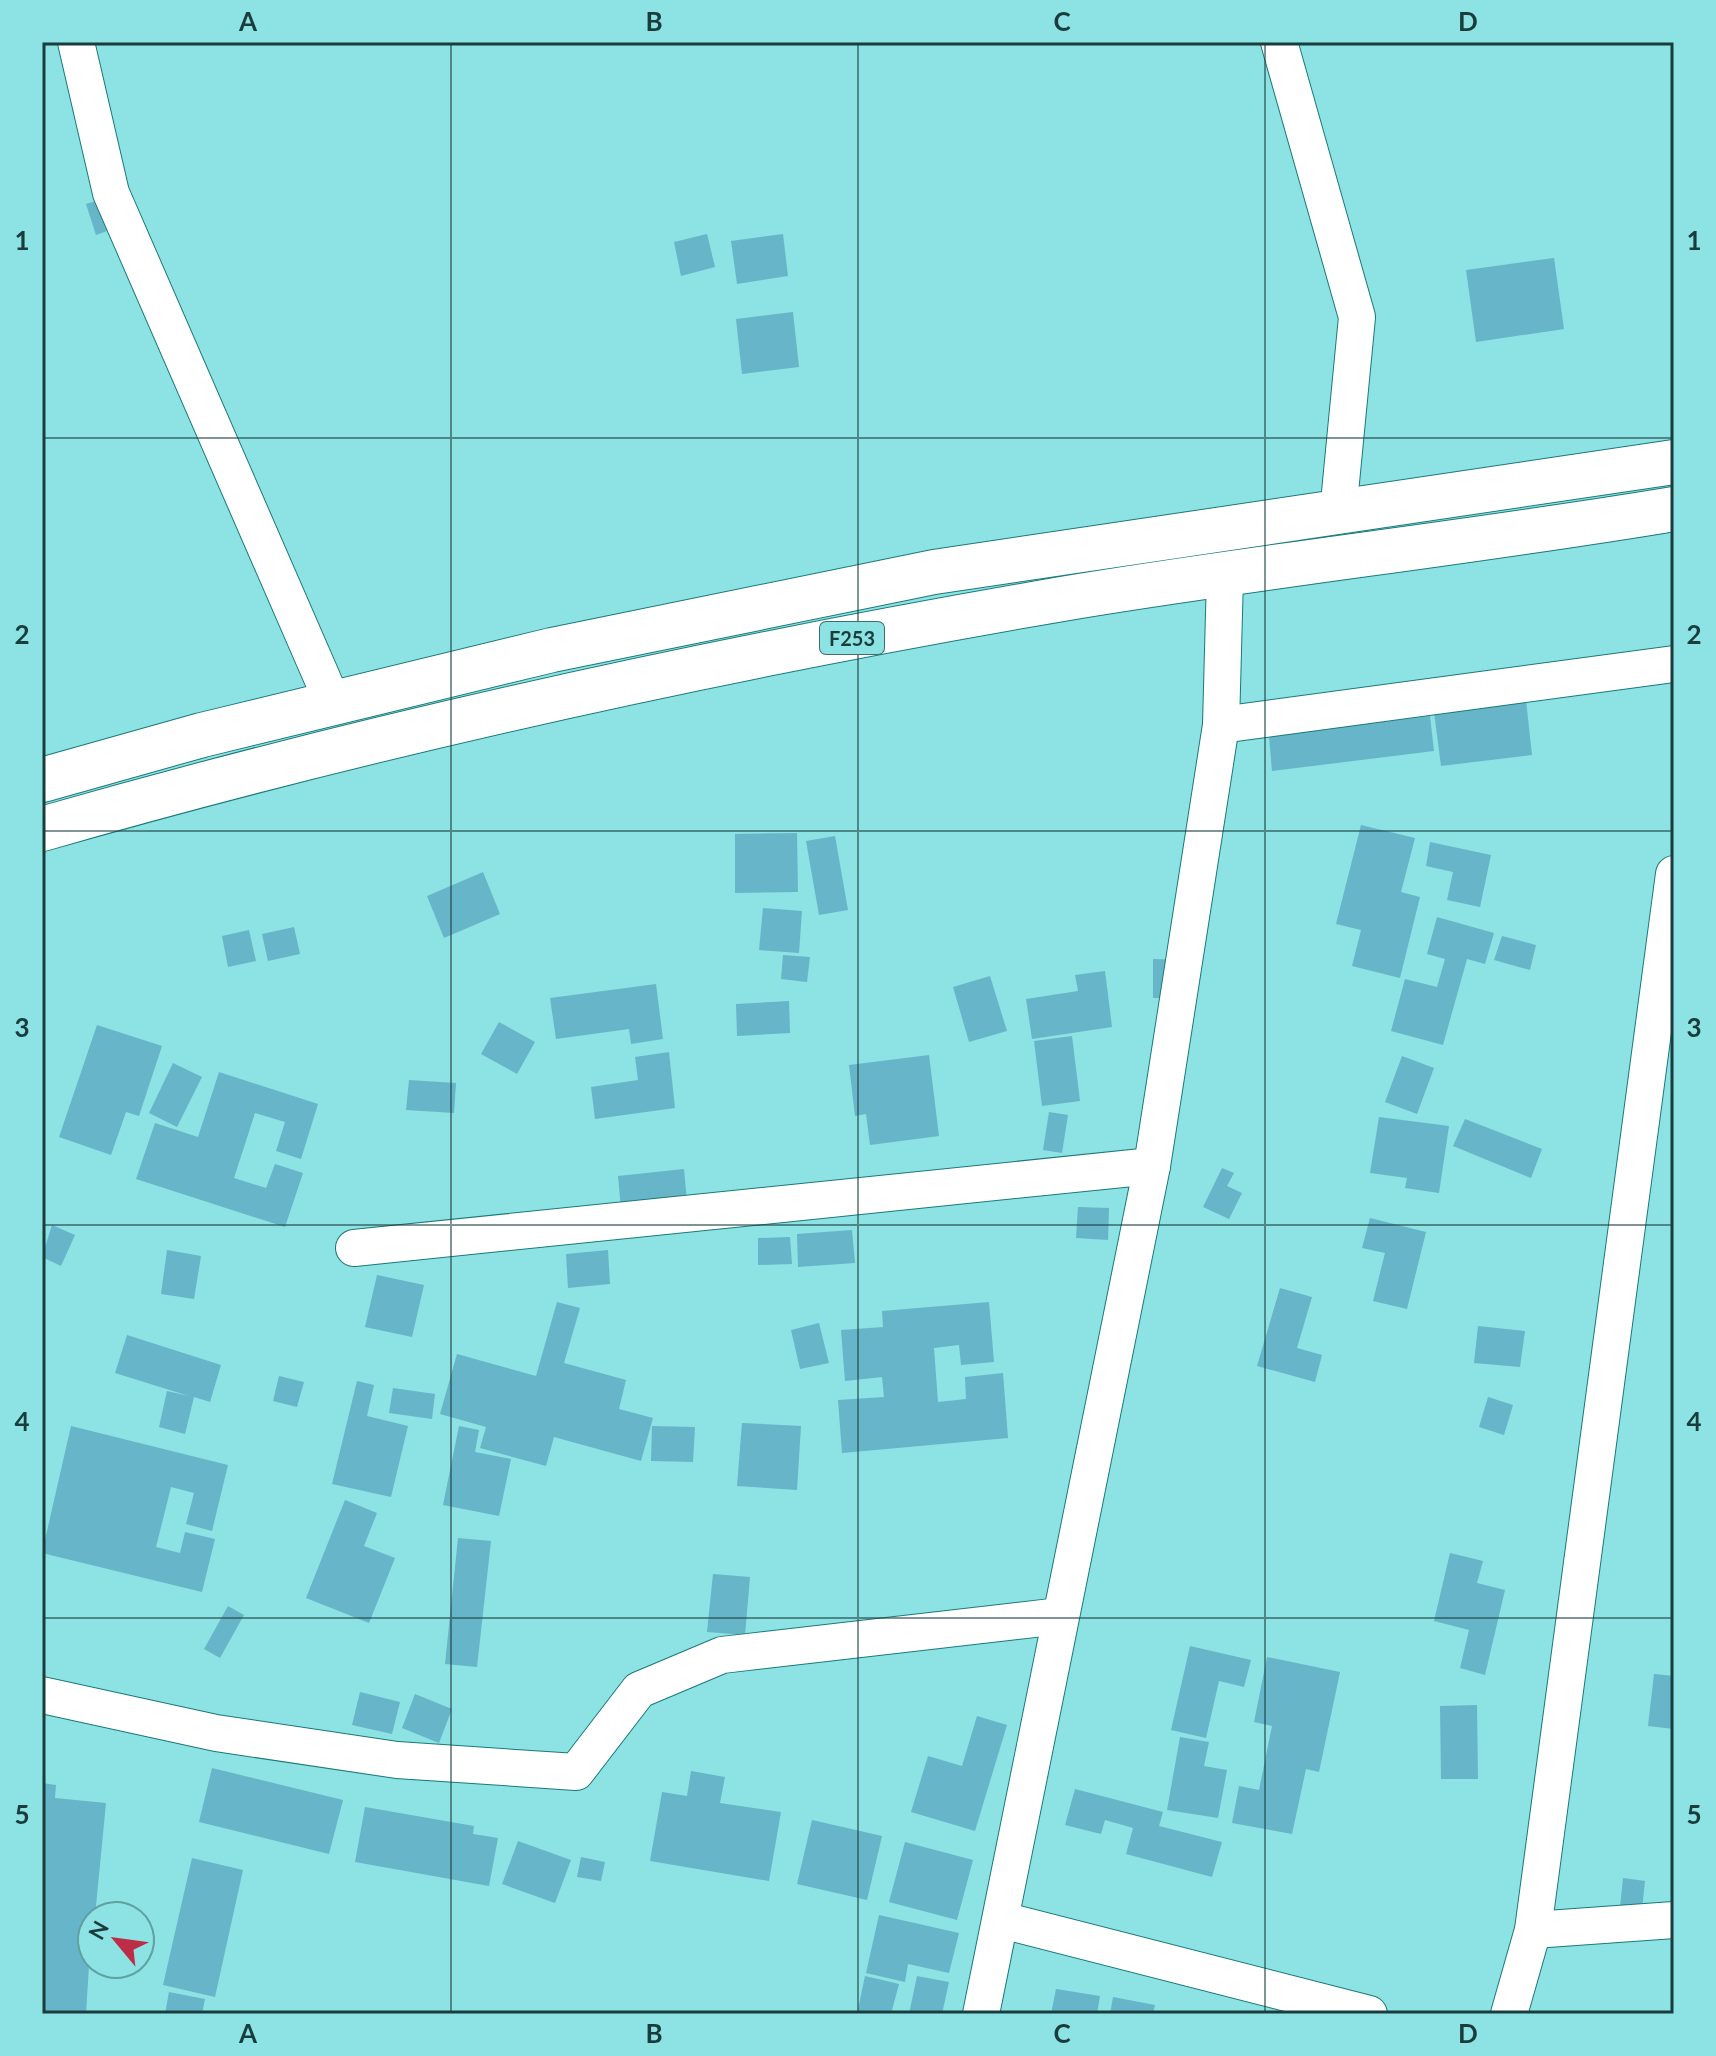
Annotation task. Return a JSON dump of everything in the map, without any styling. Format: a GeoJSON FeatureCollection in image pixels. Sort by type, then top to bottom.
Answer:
{"type":"FeatureCollection","features":[{"type":"Feature","properties":{"kind":"main road","name":"F253"},"geometry":{"type":"LineString","coordinates":[[42,780],[202,735],[552,650],[934,572],[1674,462]]}},
{"type":"Feature","properties":{"kind":"main road","name":"F253"},"geometry":{"type":"LineString","coordinates":[[43,834],[266,767],[733,661],[1064,599],[1674,509]]}},
{"type":"Feature","properties":{"kind":"street"},"geometry":{"type":"LineString","coordinates":[[76,42],[111,193],[333,703]]}},
{"type":"Feature","properties":{"kind":"street"},"geometry":{"type":"LineString","coordinates":[[1279,42],[1357,317],[1338,513]]}},
{"type":"Feature","properties":{"kind":"street"},"geometry":{"type":"LineString","coordinates":[[981,2014],[1152,1166],[1221,725],[1225,576]]}},
{"type":"Feature","properties":{"kind":"street"},"geometry":{"type":"LineString","coordinates":[[1221,725],[1674,664]]}},
{"type":"Feature","properties":{"kind":"street"},"geometry":{"type":"LineString","coordinates":[[1509,2014],[1533,1930],[1674,874]]}},
{"type":"Feature","properties":{"kind":"street"},"geometry":{"type":"LineString","coordinates":[[354,1248],[1152,1166]]}},
{"type":"Feature","properties":{"kind":"street"},"geometry":{"type":"LineString","coordinates":[[42,1695],[216,1733],[397,1760],[576,1772],[639,1690],[722,1655],[1060,1616]]}},
{"type":"Feature","properties":{"kind":"street"},"geometry":{"type":"LineString","coordinates":[[1002,1920],[1369,2014]]}},
{"type":"Feature","properties":{"kind":"street"},"geometry":{"type":"LineString","coordinates":[[1533,1930],[1674,1920]]}},
{"type":"Feature","properties":{"kind":"building"},"geometry":{"type":"Polygon","coordinates":[[[108,197],[118,227],[96,235],[86,204],[108,197]]]}},
{"type":"Feature","properties":{"kind":"building"},"geometry":{"type":"Polygon","coordinates":[[[707,234],[715,267],[681,276],[674,242],[707,234]]]}},
{"type":"Feature","properties":{"kind":"building"},"geometry":{"type":"Polygon","coordinates":[[[783,234],[788,276],[737,284],[731,241],[783,234]]]}},
{"type":"Feature","properties":{"kind":"building"},"geometry":{"type":"Polygon","coordinates":[[[1554,258],[1564,329],[1476,342],[1466,270],[1554,258]]]}},
{"type":"Feature","properties":{"kind":"building"},"geometry":{"type":"Polygon","coordinates":[[[793,312],[799,367],[742,374],[736,319],[793,312]]]}},
{"type":"Feature","properties":{"kind":"building"},"geometry":{"type":"Polygon","coordinates":[[[1526,700],[1532,755],[1441,766],[1434,712],[1526,700]]]}},
{"type":"Feature","properties":{"kind":"building"},"geometry":{"type":"Polygon","coordinates":[[[1430,716],[1434,751],[1272,771],[1269,736],[1430,716]]]}},
{"type":"Feature","properties":{"kind":"building"},"geometry":{"type":"Polygon","coordinates":[[[1361,825],[1415,838],[1401,892],[1420,897],[1400,978],[1352,966],[1361,930],[1336,924],[1361,825]]]}},
{"type":"Feature","properties":{"kind":"building"},"geometry":{"type":"Polygon","coordinates":[[[797,833],[798,892],[735,893],[735,834],[797,833]]]}},
{"type":"Feature","properties":{"kind":"building"},"geometry":{"type":"Polygon","coordinates":[[[835,836],[848,910],[819,915],[806,841],[835,836]]]}},
{"type":"Feature","properties":{"kind":"building"},"geometry":{"type":"Polygon","coordinates":[[[1430,842],[1491,855],[1480,907],[1447,900],[1453,872],[1426,866],[1430,842]]]}},
{"type":"Feature","properties":{"kind":"building"},"geometry":{"type":"Polygon","coordinates":[[[483,872],[500,914],[444,938],[427,896],[483,872]]]}},
{"type":"Feature","properties":{"kind":"building"},"geometry":{"type":"Polygon","coordinates":[[[763,908],[802,911],[799,953],[759,950],[763,908]]]}},
{"type":"Feature","properties":{"kind":"building"},"geometry":{"type":"Polygon","coordinates":[[[1437,917],[1494,933],[1485,964],[1467,959],[1443,1045],[1391,1031],[1405,979],[1437,987],[1445,959],[1427,954],[1437,917]]]}},
{"type":"Feature","properties":{"kind":"building"},"geometry":{"type":"Polygon","coordinates":[[[294,927],[300,954],[268,961],[262,934],[294,927]]]}},
{"type":"Feature","properties":{"kind":"building"},"geometry":{"type":"Polygon","coordinates":[[[249,930],[256,961],[228,967],[222,936],[249,930]]]}},
{"type":"Feature","properties":{"kind":"building"},"geometry":{"type":"Polygon","coordinates":[[[1502,936],[1536,945],[1530,970],[1494,960],[1502,936]]]}},
{"type":"Feature","properties":{"kind":"building"},"geometry":{"type":"Polygon","coordinates":[[[783,955],[810,957],[807,982],[781,979],[783,955]]]}},
{"type":"Feature","properties":{"kind":"building"},"geometry":{"type":"Polygon","coordinates":[[[1153,959],[1180,960],[1180,998],[1153,998],[1153,959]]]}},
{"type":"Feature","properties":{"kind":"building"},"geometry":{"type":"Polygon","coordinates":[[[1105,971],[1112,1027],[1032,1039],[1026,999],[1078,991],[1075,975],[1105,971]]]}},
{"type":"Feature","properties":{"kind":"building"},"geometry":{"type":"Polygon","coordinates":[[[990,976],[1007,1031],[969,1042],[953,987],[990,976]]]}},
{"type":"Feature","properties":{"kind":"building"},"geometry":{"type":"Polygon","coordinates":[[[656,984],[663,1039],[631,1044],[629,1029],[556,1039],[550,998],[656,984]]]}},
{"type":"Feature","properties":{"kind":"building"},"geometry":{"type":"Polygon","coordinates":[[[789,1001],[790,1033],[737,1036],[736,1004],[789,1001]]]}},
{"type":"Feature","properties":{"kind":"building"},"geometry":{"type":"Polygon","coordinates":[[[499,1022],[535,1042],[517,1074],[481,1054],[499,1022]]]}},
{"type":"Feature","properties":{"kind":"building"},"geometry":{"type":"Polygon","coordinates":[[[97,1025],[162,1046],[139,1116],[126,1112],[111,1155],[59,1137],[97,1025]]]}},
{"type":"Feature","properties":{"kind":"building"},"geometry":{"type":"Polygon","coordinates":[[[1072,1036],[1080,1101],[1042,1106],[1034,1041],[1072,1036]]]}},
{"type":"Feature","properties":{"kind":"building"},"geometry":{"type":"Polygon","coordinates":[[[669,1052],[675,1108],[595,1119],[591,1087],[638,1080],[635,1057],[669,1052]]]}},
{"type":"Feature","properties":{"kind":"building"},"geometry":{"type":"Polygon","coordinates":[[[929,1055],[939,1136],[870,1145],[866,1114],[855,1116],[849,1065],[929,1055]]]}},
{"type":"Feature","properties":{"kind":"building"},"geometry":{"type":"Polygon","coordinates":[[[1402,1056],[1434,1068],[1417,1114],[1385,1102],[1402,1056]]]}},
{"type":"Feature","properties":{"kind":"building"},"geometry":{"type":"Polygon","coordinates":[[[173,1063],[202,1077],[177,1127],[149,1113],[173,1063]]]}},
{"type":"Feature","properties":{"kind":"building"},"geometry":{"type":"Polygon","coordinates":[[[219,1072],[318,1104],[301,1159],[276,1151],[285,1122],[255,1113],[234,1178],[266,1188],[275,1164],[303,1173],[285,1227],[136,1179],[155,1123],[198,1137],[219,1072]]]}},
{"type":"Feature","properties":{"kind":"building"},"geometry":{"type":"Polygon","coordinates":[[[409,1080],[456,1083],[454,1113],[406,1110],[409,1080]]]}},
{"type":"Feature","properties":{"kind":"building"},"geometry":{"type":"Polygon","coordinates":[[[1049,1112],[1068,1115],[1062,1153],[1043,1150],[1049,1112]]]}},
{"type":"Feature","properties":{"kind":"building"},"geometry":{"type":"Polygon","coordinates":[[[1379,1117],[1449,1126],[1439,1193],[1405,1188],[1407,1178],[1370,1173],[1379,1117]]]}},
{"type":"Feature","properties":{"kind":"building"},"geometry":{"type":"Polygon","coordinates":[[[1465,1119],[1542,1149],[1531,1178],[1453,1146],[1465,1119]]]}},
{"type":"Feature","properties":{"kind":"building"},"geometry":{"type":"Polygon","coordinates":[[[1222,1168],[1234,1173],[1227,1186],[1242,1193],[1229,1219],[1203,1207],[1222,1168]]]}},
{"type":"Feature","properties":{"kind":"building"},"geometry":{"type":"Polygon","coordinates":[[[684,1169],[687,1202],[621,1209],[618,1176],[684,1169]]]}},
{"type":"Feature","properties":{"kind":"building"},"geometry":{"type":"Polygon","coordinates":[[[1078,1207],[1109,1208],[1108,1240],[1076,1238],[1078,1207]]]}},
{"type":"Feature","properties":{"kind":"building"},"geometry":{"type":"Polygon","coordinates":[[[1370,1218],[1426,1232],[1407,1309],[1373,1301],[1385,1253],[1362,1248],[1370,1218]]]}},
{"type":"Feature","properties":{"kind":"building"},"geometry":{"type":"Polygon","coordinates":[[[52,1225],[75,1235],[61,1266],[42,1257],[52,1225]]]}},
{"type":"Feature","properties":{"kind":"building"},"geometry":{"type":"Polygon","coordinates":[[[852,1230],[855,1263],[798,1267],[797,1234],[852,1230]]]}},
{"type":"Feature","properties":{"kind":"building"},"geometry":{"type":"Polygon","coordinates":[[[790,1237],[792,1264],[758,1265],[758,1238],[790,1237]]]}},
{"type":"Feature","properties":{"kind":"building"},"geometry":{"type":"Polygon","coordinates":[[[167,1250],[201,1256],[194,1299],[161,1294],[167,1250]]]}},
{"type":"Feature","properties":{"kind":"building"},"geometry":{"type":"Polygon","coordinates":[[[608,1250],[610,1284],[568,1288],[566,1254],[608,1250]]]}},
{"type":"Feature","properties":{"kind":"building"},"geometry":{"type":"Polygon","coordinates":[[[377,1275],[424,1285],[412,1337],[365,1327],[377,1275]]]}},
{"type":"Feature","properties":{"kind":"building"},"geometry":{"type":"Polygon","coordinates":[[[1280,1288],[1312,1297],[1297,1348],[1322,1355],[1315,1382],[1257,1366],[1280,1288]]]}},
{"type":"Feature","properties":{"kind":"building"},"geometry":{"type":"Polygon","coordinates":[[[557,1302],[580,1308],[564,1363],[626,1380],[619,1409],[653,1418],[641,1461],[554,1437],[546,1466],[480,1448],[486,1427],[440,1414],[457,1354],[536,1376],[557,1302]]]}},
{"type":"Feature","properties":{"kind":"building"},"geometry":{"type":"Polygon","coordinates":[[[989,1302],[994,1362],[961,1365],[959,1345],[934,1348],[938,1402],[966,1399],[965,1377],[1003,1373],[1008,1438],[842,1453],[838,1400],[884,1397],[882,1377],[845,1381],[841,1330],[883,1327],[882,1311],[989,1302]]]}},
{"type":"Feature","properties":{"kind":"building"},"geometry":{"type":"Polygon","coordinates":[[[819,1323],[829,1363],[800,1369],[791,1330],[819,1323]]]}},
{"type":"Feature","properties":{"kind":"building"},"geometry":{"type":"Polygon","coordinates":[[[1478,1326],[1525,1331],[1520,1367],[1474,1363],[1478,1326]]]}},
{"type":"Feature","properties":{"kind":"building"},"geometry":{"type":"Polygon","coordinates":[[[127,1335],[221,1365],[210,1402],[194,1397],[185,1434],[159,1427],[167,1391],[189,1396],[115,1373],[127,1335]]]}},
{"type":"Feature","properties":{"kind":"building"},"geometry":{"type":"Polygon","coordinates":[[[279,1376],[304,1382],[297,1407],[273,1401],[279,1376]]]}},
{"type":"Feature","properties":{"kind":"building"},"geometry":{"type":"Polygon","coordinates":[[[357,1381],[374,1385],[367,1416],[408,1426],[391,1497],[332,1484],[357,1381]]]}},
{"type":"Feature","properties":{"kind":"building"},"geometry":{"type":"Polygon","coordinates":[[[393,1388],[435,1394],[432,1419],[389,1413],[393,1388]]]}},
{"type":"Feature","properties":{"kind":"building"},"geometry":{"type":"Polygon","coordinates":[[[1488,1397],[1513,1405],[1504,1435],[1479,1427],[1488,1397]]]}},
{"type":"Feature","properties":{"kind":"building"},"geometry":{"type":"Polygon","coordinates":[[[742,1423],[801,1426],[797,1490],[737,1486],[742,1423]]]}},
{"type":"Feature","properties":{"kind":"building"},"geometry":{"type":"Polygon","coordinates":[[[71,1426],[228,1465],[212,1531],[186,1524],[194,1493],[171,1487],[156,1547],[180,1553],[185,1532],[215,1539],[202,1592],[42,1553],[71,1426]]]}},
{"type":"Feature","properties":{"kind":"building"},"geometry":{"type":"Polygon","coordinates":[[[459,1426],[479,1430],[475,1452],[511,1459],[499,1516],[443,1505],[459,1426]]]}},
{"type":"Feature","properties":{"kind":"building"},"geometry":{"type":"Polygon","coordinates":[[[652,1426],[695,1427],[693,1462],[651,1461],[652,1426]]]}},
{"type":"Feature","properties":{"kind":"building"},"geometry":{"type":"Polygon","coordinates":[[[345,1500],[377,1513],[364,1546],[395,1558],[369,1623],[306,1598],[345,1500]]]}},
{"type":"Feature","properties":{"kind":"building"},"geometry":{"type":"Polygon","coordinates":[[[458,1538],[491,1541],[477,1667],[445,1664],[458,1538]]]}},
{"type":"Feature","properties":{"kind":"building"},"geometry":{"type":"Polygon","coordinates":[[[1450,1553],[1483,1561],[1477,1583],[1505,1590],[1485,1675],[1460,1668],[1469,1630],[1434,1621],[1450,1553]]]}},
{"type":"Feature","properties":{"kind":"building"},"geometry":{"type":"Polygon","coordinates":[[[713,1574],[750,1577],[745,1635],[707,1632],[713,1574]]]}},
{"type":"Feature","properties":{"kind":"building"},"geometry":{"type":"Polygon","coordinates":[[[228,1606],[244,1615],[220,1658],[204,1649],[228,1606]]]}},
{"type":"Feature","properties":{"kind":"building"},"geometry":{"type":"Polygon","coordinates":[[[1190,1646],[1251,1660],[1244,1687],[1219,1681],[1206,1738],[1171,1730],[1190,1646]]]}},
{"type":"Feature","properties":{"kind":"building"},"geometry":{"type":"Polygon","coordinates":[[[1267,1657],[1340,1672],[1319,1772],[1306,1769],[1292,1834],[1232,1823],[1239,1786],[1259,1790],[1272,1726],[1254,1722],[1267,1657]]]}},
{"type":"Feature","properties":{"kind":"building"},"geometry":{"type":"Polygon","coordinates":[[[1654,1674],[1674,1676],[1674,1729],[1648,1726],[1654,1674]]]}},
{"type":"Feature","properties":{"kind":"building"},"geometry":{"type":"Polygon","coordinates":[[[360,1692],[400,1702],[392,1734],[352,1725],[360,1692]]]}},
{"type":"Feature","properties":{"kind":"building"},"geometry":{"type":"Polygon","coordinates":[[[415,1694],[452,1709],[439,1743],[402,1728],[415,1694]]]}},
{"type":"Feature","properties":{"kind":"building"},"geometry":{"type":"Polygon","coordinates":[[[1477,1705],[1478,1779],[1441,1779],[1440,1706],[1477,1705]]]}},
{"type":"Feature","properties":{"kind":"building"},"geometry":{"type":"Polygon","coordinates":[[[977,1716],[1007,1725],[975,1831],[911,1812],[928,1756],[962,1766],[977,1716]]]}},
{"type":"Feature","properties":{"kind":"building"},"geometry":{"type":"Polygon","coordinates":[[[1180,1737],[1209,1742],[1204,1766],[1227,1770],[1218,1818],[1167,1810],[1180,1737]]]}},
{"type":"Feature","properties":{"kind":"building"},"geometry":{"type":"Polygon","coordinates":[[[212,1768],[343,1800],[329,1854],[199,1822],[212,1768]]]}},
{"type":"Feature","properties":{"kind":"building"},"geometry":{"type":"Polygon","coordinates":[[[691,1771],[725,1777],[720,1803],[781,1812],[769,1881],[650,1861],[662,1792],[687,1796],[691,1771]]]}},
{"type":"Feature","properties":{"kind":"building"},"geometry":{"type":"Polygon","coordinates":[[[42,1783],[56,1785],[55,1798],[106,1803],[97,1900],[76,1900],[76,1980],[88,1980],[86,2014],[42,2014],[42,1783]]]}},
{"type":"Feature","properties":{"kind":"building"},"geometry":{"type":"Polygon","coordinates":[[[1075,1789],[1163,1812],[1159,1826],[1222,1842],[1212,1877],[1126,1854],[1133,1828],[1105,1820],[1101,1834],[1065,1825],[1075,1789]]]}},
{"type":"Feature","properties":{"kind":"building"},"geometry":{"type":"Polygon","coordinates":[[[365,1807],[474,1826],[473,1834],[498,1838],[489,1886],[355,1862],[365,1807]]]}},
{"type":"Feature","properties":{"kind":"building"},"geometry":{"type":"Polygon","coordinates":[[[812,1820],[882,1836],[867,1900],[797,1884],[812,1820]]]}},
{"type":"Feature","properties":{"kind":"building"},"geometry":{"type":"Polygon","coordinates":[[[518,1841],[571,1860],[555,1903],[502,1884],[518,1841]]]}},
{"type":"Feature","properties":{"kind":"building"},"geometry":{"type":"Polygon","coordinates":[[[905,1842],[973,1860],[957,1920],[889,1902],[905,1842]]]}},
{"type":"Feature","properties":{"kind":"building"},"geometry":{"type":"Polygon","coordinates":[[[581,1857],[605,1862],[601,1881],[577,1877],[581,1857]]]}},
{"type":"Feature","properties":{"kind":"building"},"geometry":{"type":"Polygon","coordinates":[[[192,1858],[243,1870],[215,1997],[163,1985],[192,1858]]]}},
{"type":"Feature","properties":{"kind":"building"},"geometry":{"type":"Polygon","coordinates":[[[1623,1878],[1645,1881],[1641,1919],[1619,1917],[1623,1878]]]}},
{"type":"Feature","properties":{"kind":"building"},"geometry":{"type":"Polygon","coordinates":[[[879,1915],[959,1933],[949,1973],[908,1964],[905,1982],[866,1973],[879,1915]]]}},
{"type":"Feature","properties":{"kind":"building"},"geometry":{"type":"Polygon","coordinates":[[[865,1976],[899,1984],[891,2014],[857,2014],[865,1976]]]}},
{"type":"Feature","properties":{"kind":"building"},"geometry":{"type":"Polygon","coordinates":[[[917,1976],[949,1982],[942,2014],[909,2014],[917,1976]]]}},
{"type":"Feature","properties":{"kind":"building"},"geometry":{"type":"Polygon","coordinates":[[[1056,1989],[1100,1996],[1097,2014],[1051,2014],[1056,1989]]]}},
{"type":"Feature","properties":{"kind":"building"},"geometry":{"type":"Polygon","coordinates":[[[169,1992],[205,1999],[202,2014],[165,2014],[169,1992]]]}},
{"type":"Feature","properties":{"kind":"building"},"geometry":{"type":"Polygon","coordinates":[[[1113,1997],[1155,2005],[1153,2014],[1110,2014],[1113,1997]]]}}]}
